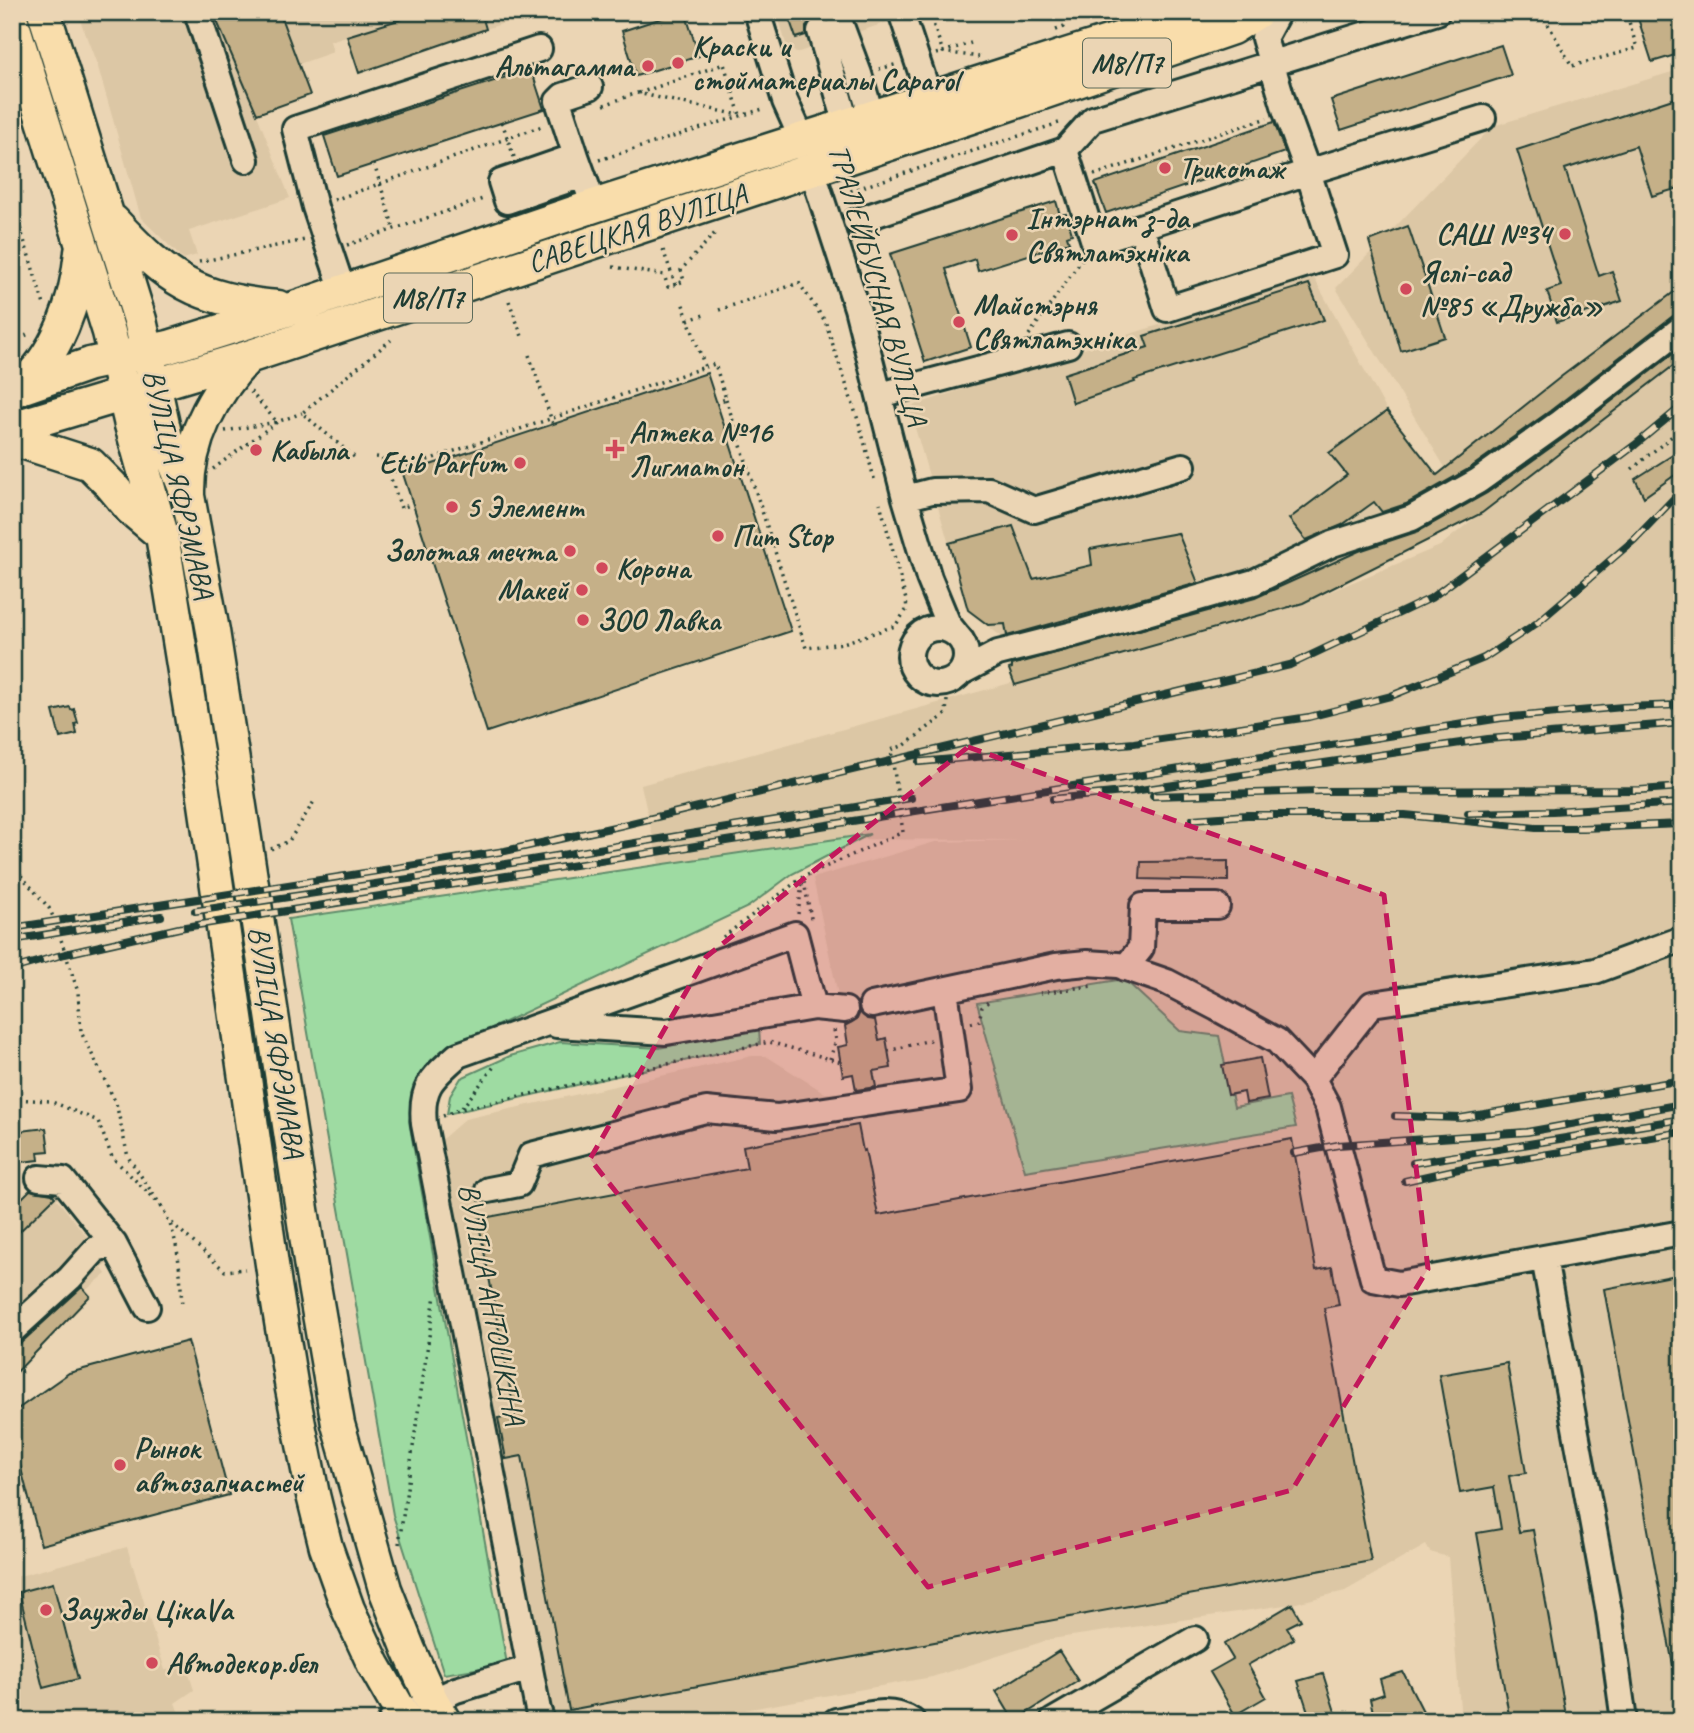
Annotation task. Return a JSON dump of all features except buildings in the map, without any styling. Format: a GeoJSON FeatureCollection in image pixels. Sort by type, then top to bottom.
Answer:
{"type":"FeatureCollection","features":[{"type":"Feature","properties":{"kind":"main road","name":"ВУЛІЦА ЯФРЭМАВА"},"geometry":{"type":"LineString","coordinates":[[44,12],[140,320],[167,443],[197,485],[213,631],[235,778],[311,1268],[338,1424],[385,1589],[438,1711]]}},
{"type":"Feature","properties":{"kind":"main road","name":"САВЕЦКАЯ ВУЛІЦА"},"geometry":{"type":"LineString","coordinates":[[15,390],[90,364],[169,347],[293,308],[594,206],[860,122],[1178,16],[1251,23]]}},
{"type":"Feature","properties":{"kind":"main road","name":"ВУЛІЦА ЯФРЭМАВА"},"geometry":{"type":"LineString","coordinates":[[12,21],[109,332],[162,535],[202,783],[275,1285],[313,1495],[326,1546],[348,1609],[400,1719]]}},
{"type":"Feature","properties":{"kind":"main road","name":"САВЕЦКАЯ ВУЛІЦА"},"geometry":{"type":"LineString","coordinates":[[12,428],[155,386],[247,372],[812,170],[1251,23]]}},
{"type":"Feature","properties":{"kind":"main road"},"geometry":{"type":"LineString","coordinates":[[109,217],[149,260],[203,293],[238,303],[293,308]]}},
{"type":"Feature","properties":{"kind":"main road"},"geometry":{"type":"LineString","coordinates":[[15,390],[28,381],[60,332],[75,290],[81,247]]}},
{"type":"Feature","properties":{"kind":"main road"},"geometry":{"type":"LineString","coordinates":[[197,485],[188,476],[202,421],[237,369],[247,372]]}},
{"type":"Feature","properties":{"kind":"main road"},"geometry":{"type":"LineString","coordinates":[[12,442],[25,443],[90,464],[131,509],[162,535]]}},
{"type":"Feature","properties":{"kind":"main road"},"geometry":{"type":"LineString","coordinates":[[202,783],[208,790],[218,793],[230,788],[235,778]]}},
{"type":"Feature","properties":{"kind":"street"},"geometry":{"type":"LineString","coordinates":[[197,12],[246,160]]}},
{"type":"Feature","properties":{"kind":"street","name":"ТРАЛЕЙБУСНАЯ ВУЛІЦА"},"geometry":{"type":"LineString","coordinates":[[757,12],[857,308],[905,498],[929,578],[948,624],[960,640]]}},
{"type":"Feature","properties":{"kind":"street"},"geometry":{"type":"LineString","coordinates":[[901,12],[930,99]]}},
{"type":"Feature","properties":{"kind":"street"},"geometry":{"type":"LineString","coordinates":[[1141,227],[1167,309],[1335,255],[1272,64],[1251,23],[1278,12]]}},
{"type":"Feature","properties":{"kind":"street"},"geometry":{"type":"LineString","coordinates":[[856,222],[1065,150],[1093,119],[1437,12]]}},
{"type":"Feature","properties":{"kind":"street"},"geometry":{"type":"LineString","coordinates":[[830,27],[859,74],[860,122],[830,27]]}},
{"type":"Feature","properties":{"kind":"street"},"geometry":{"type":"LineString","coordinates":[[343,291],[315,207],[295,129],[539,48]]}},
{"type":"Feature","properties":{"kind":"street"},"geometry":{"type":"LineString","coordinates":[[594,97],[560,98],[558,104],[594,206]]}},
{"type":"Feature","properties":{"kind":"street"},"geometry":{"type":"LineString","coordinates":[[1065,150],[1094,242],[1483,118]]}},
{"type":"Feature","properties":{"kind":"street"},"geometry":{"type":"LineString","coordinates":[[505,192],[507,201],[580,166]]}},
{"type":"Feature","properties":{"kind":"street"},"geometry":{"type":"LineString","coordinates":[[998,653],[972,652],[944,628],[930,629],[918,636],[911,647],[910,661],[915,673],[926,682],[938,685],[998,653],[1254,582],[1332,544],[1412,518],[1478,481],[1559,423],[1682,328]]}},
{"type":"Feature","properties":{"kind":"street"},"geometry":{"type":"LineString","coordinates":[[880,395],[1068,345]]}},
{"type":"Feature","properties":{"kind":"street"},"geometry":{"type":"LineString","coordinates":[[905,498],[932,491],[989,489],[1034,510],[1183,466]]}},
{"type":"Feature","properties":{"kind":"street","name":"ТРАЛЕЙБУСНАЯ ВУЛІЦА"},"geometry":{"type":"LineString","coordinates":[[918,636],[929,578]]}},
{"type":"Feature","properties":{"kind":"street"},"geometry":{"type":"LineString","coordinates":[[955,678],[966,659],[960,640]]}},
{"type":"Feature","properties":{"kind":"street"},"geometry":{"type":"LineString","coordinates":[[1125,968],[1141,948],[1143,906],[1217,906]]}},
{"type":"Feature","properties":{"kind":"street"},"geometry":{"type":"LineString","coordinates":[[795,934],[814,1007]]}},
{"type":"Feature","properties":{"kind":"street","name":"ВУЛІЦА АНТОШКІНА"},"geometry":{"type":"LineString","coordinates":[[542,1721],[424,1124],[422,1102],[440,1070],[458,1055],[795,934]]}},
{"type":"Feature","properties":{"kind":"street"},"geometry":{"type":"LineString","coordinates":[[1313,1079],[1372,1004],[1595,971],[1682,939]]}},
{"type":"Feature","properties":{"kind":"street"},"geometry":{"type":"LineString","coordinates":[[872,1005],[1056,966],[1087,963],[1125,968],[1167,982],[1277,1041],[1313,1079],[1328,1107],[1373,1279],[1399,1284],[1682,1233]]}},
{"type":"Feature","properties":{"kind":"street"},"geometry":{"type":"LineString","coordinates":[[488,1190],[519,1184],[531,1155],[706,1110],[777,1117],[959,1090],[945,990]]}},
{"type":"Feature","properties":{"kind":"street"},"geometry":{"type":"LineString","coordinates":[[546,1024],[666,1032],[814,1007],[845,1010]]}},
{"type":"Feature","properties":{"kind":"street"},"geometry":{"type":"LineString","coordinates":[[39,1178],[63,1180],[114,1244],[147,1307]]}},
{"type":"Feature","properties":{"kind":"street"},"geometry":{"type":"LineString","coordinates":[[12,1331],[70,1278],[96,1250],[114,1244]]}},
{"type":"Feature","properties":{"kind":"street"},"geometry":{"type":"LineString","coordinates":[[1544,1258],[1609,1612],[1624,1721]]}},
{"type":"Feature","properties":{"kind":"street"},"geometry":{"type":"LineString","coordinates":[[1054,1721],[1195,1639]]}},
{"type":"Feature","properties":{"kind":"street"},"geometry":{"type":"LineString","coordinates":[[400,1719],[438,1711],[456,1690],[530,1668]]}},
{"type":"Feature","properties":{"kind":"street"},"geometry":{"type":"LineString","coordinates":[[836,1721],[892,1713],[912,1721]]}},
{"type":"Feature","properties":{"kind":"path"},"geometry":{"type":"LineString","coordinates":[[929,12],[943,52]]}},
{"type":"Feature","properties":{"kind":"path"},"geometry":{"type":"LineString","coordinates":[[1064,27],[1069,12]]}},
{"type":"Feature","properties":{"kind":"path"},"geometry":{"type":"LineString","coordinates":[[1541,12],[1572,66],[1637,48],[1626,12]]}},
{"type":"Feature","properties":{"kind":"path"},"geometry":{"type":"LineString","coordinates":[[859,74],[971,43]]}},
{"type":"Feature","properties":{"kind":"path"},"geometry":{"type":"LineString","coordinates":[[943,52],[978,57]]}},
{"type":"Feature","properties":{"kind":"path"},"geometry":{"type":"LineString","coordinates":[[594,97],[637,93],[724,64],[741,116]]}},
{"type":"Feature","properties":{"kind":"path"},"geometry":{"type":"LineString","coordinates":[[637,93],[741,116]]}},
{"type":"Feature","properties":{"kind":"path"},"geometry":{"type":"LineString","coordinates":[[580,166],[785,101]]}},
{"type":"Feature","properties":{"kind":"path"},"geometry":{"type":"LineString","coordinates":[[1076,181],[1286,112]]}},
{"type":"Feature","properties":{"kind":"path"},"geometry":{"type":"LineString","coordinates":[[315,207],[563,118]]}},
{"type":"Feature","properties":{"kind":"path"},"geometry":{"type":"LineString","coordinates":[[844,192],[1069,120]]}},
{"type":"Feature","properties":{"kind":"path"},"geometry":{"type":"LineString","coordinates":[[374,164],[394,229]]}},
{"type":"Feature","properties":{"kind":"path"},"geometry":{"type":"LineString","coordinates":[[198,262],[305,240],[329,251],[505,192]]}},
{"type":"Feature","properties":{"kind":"path"},"geometry":{"type":"LineString","coordinates":[[12,201],[40,292]]}},
{"type":"Feature","properties":{"kind":"path"},"geometry":{"type":"LineString","coordinates":[[613,267],[664,275],[668,287],[676,286],[684,281],[681,270],[715,233]]}},
{"type":"Feature","properties":{"kind":"path"},"geometry":{"type":"LineString","coordinates":[[1009,362],[1094,242]]}},
{"type":"Feature","properties":{"kind":"path"},"geometry":{"type":"LineString","coordinates":[[663,250],[676,286]]}},
{"type":"Feature","properties":{"kind":"path"},"geometry":{"type":"LineString","coordinates":[[719,310],[799,283],[825,321],[860,426],[874,482]]}},
{"type":"Feature","properties":{"kind":"path"},"geometry":{"type":"LineString","coordinates":[[509,301],[523,339]]}},
{"type":"Feature","properties":{"kind":"path"},"geometry":{"type":"LineString","coordinates":[[682,302],[705,368]]}},
{"type":"Feature","properties":{"kind":"path"},"geometry":{"type":"LineString","coordinates":[[688,320],[704,315]]}},
{"type":"Feature","properties":{"kind":"path"},"geometry":{"type":"LineString","coordinates":[[219,432],[276,422],[302,412],[391,340]]}},
{"type":"Feature","properties":{"kind":"path"},"geometry":{"type":"LineString","coordinates":[[529,355],[553,421]]}},
{"type":"Feature","properties":{"kind":"path"},"geometry":{"type":"LineString","coordinates":[[389,473],[553,421],[715,364],[806,648],[843,643],[895,626],[903,617],[907,609],[906,600],[880,503]]}},
{"type":"Feature","properties":{"kind":"path"},"geometry":{"type":"LineString","coordinates":[[247,372],[276,422]]}},
{"type":"Feature","properties":{"kind":"path"},"geometry":{"type":"LineString","coordinates":[[717,402],[726,399]]}},
{"type":"Feature","properties":{"kind":"path"},"geometry":{"type":"LineString","coordinates":[[302,412],[354,457]]}},
{"type":"Feature","properties":{"kind":"path"},"geometry":{"type":"LineString","coordinates":[[197,485],[276,422]]}},
{"type":"Feature","properties":{"kind":"path"},"geometry":{"type":"LineString","coordinates":[[1632,469],[1682,428]]}},
{"type":"Feature","properties":{"kind":"path"},"geometry":{"type":"LineString","coordinates":[[376,457],[383,457],[401,508],[413,504]]}},
{"type":"Feature","properties":{"kind":"path"},"geometry":{"type":"LineString","coordinates":[[795,934],[803,877],[903,832],[891,750],[905,745],[946,714],[955,678]]}},
{"type":"Feature","properties":{"kind":"path"},"geometry":{"type":"LineString","coordinates":[[269,849],[289,841],[315,800]]}},
{"type":"Feature","properties":{"kind":"path"},"geometry":{"type":"LineString","coordinates":[[12,865],[49,908],[55,921],[78,992],[81,1032],[116,1103],[128,1157],[171,1222],[178,1249],[182,1307]]}},
{"type":"Feature","properties":{"kind":"path"},"geometry":{"type":"LineString","coordinates":[[1030,994],[1093,985]]}},
{"type":"Feature","properties":{"kind":"path"},"geometry":{"type":"LineString","coordinates":[[888,1051],[930,1040],[934,1032],[979,1021],[982,1007],[991,999]]}},
{"type":"Feature","properties":{"kind":"path"},"geometry":{"type":"LineString","coordinates":[[461,1109],[519,1033]]}},
{"type":"Feature","properties":{"kind":"path"},"geometry":{"type":"LineString","coordinates":[[434,1119],[461,1109],[769,1042],[841,1062]]}},
{"type":"Feature","properties":{"kind":"path"},"geometry":{"type":"LineString","coordinates":[[12,1099],[50,1101],[98,1121],[113,1157],[162,1207]]}},
{"type":"Feature","properties":{"kind":"path"},"geometry":{"type":"LineString","coordinates":[[171,1222],[225,1271],[245,1269]]}},
{"type":"Feature","properties":{"kind":"path"},"geometry":{"type":"LineString","coordinates":[[399,1546],[437,1283]]}},
{"type":"Feature","properties":{"kind":"highlighted area"},"geometry":{"type":"Polygon","coordinates":[[[968,747],[1384,895],[1428,1269],[1292,1490],[928,1587],[590,1159],[706,957],[968,747]]]}},
{"type":"Feature","properties":{"kind":"shaded area"},"geometry":{"type":"Polygon","coordinates":[[[77,12],[424,12],[330,41],[333,52],[299,64],[310,95],[257,115],[290,198],[189,231],[197,255],[183,259],[141,218],[98,67],[77,12]]]}},
{"type":"Feature","properties":{"kind":"shaded area"},"geometry":{"type":"Polygon","coordinates":[[[481,12],[538,12],[486,29],[481,12]]]}},
{"type":"Feature","properties":{"kind":"shaded area"},"geometry":{"type":"Polygon","coordinates":[[[777,12],[917,12],[796,53],[786,44],[777,12]]]}},
{"type":"Feature","properties":{"kind":"shaded area"},"geometry":{"type":"Polygon","coordinates":[[[1682,69],[1682,1721],[1461,1721],[1448,1557],[1430,1552],[1426,1545],[1345,1591],[1292,1604],[1051,1639],[932,1677],[682,1721],[555,1721],[548,1716],[440,1147],[441,1140],[465,1119],[752,1056],[766,1056],[825,1093],[856,1092],[853,1074],[843,1076],[838,1047],[848,1045],[845,1026],[849,1024],[843,998],[838,995],[813,878],[935,842],[1027,840],[823,839],[660,869],[641,785],[1014,682],[1009,669],[1008,642],[968,610],[909,407],[1120,337],[1314,278],[1387,411],[1427,463],[1396,499],[1446,469],[1336,288],[1493,126],[1682,69]],[[1477,516],[1317,597],[1440,546],[1477,516]]]}},
{"type":"Feature","properties":{"kind":"shaded area"},"geometry":{"type":"Polygon","coordinates":[[[12,1195],[35,1217],[55,1197],[108,1263],[102,1268],[106,1274],[85,1291],[12,1377],[12,1195]]]}},
{"type":"Feature","properties":{"kind":"shaded area"},"geometry":{"type":"Polygon","coordinates":[[[127,1547],[165,1670],[187,1668],[194,1690],[175,1703],[182,1721],[12,1721],[12,1578],[127,1547]]]}},
{"type":"Feature","properties":{"kind":"green space"},"geometry":{"type":"Polygon","coordinates":[[[870,834],[792,874],[748,907],[445,1050],[423,1070],[409,1121],[507,1664],[444,1674],[393,1515],[288,919],[870,834]]]}},
{"type":"Feature","properties":{"kind":"green space"},"geometry":{"type":"Polygon","coordinates":[[[1124,979],[1180,1031],[1219,1036],[1234,1107],[1288,1097],[1296,1127],[1025,1171],[977,1003],[1124,979]]]}},
{"type":"Feature","properties":{"kind":"green space"},"geometry":{"type":"Polygon","coordinates":[[[759,1028],[760,1044],[447,1114],[450,1096],[461,1078],[510,1056],[560,1042],[659,1048],[759,1028]]]}},
{"type":"Feature","properties":{"kind":"tunnel"},"geometry":{"type":"LineString","coordinates":[[814,12],[820,31]]}},
{"type":"Feature","properties":{"kind":"railway"},"geometry":{"type":"LineString","coordinates":[[12,928],[505,851],[1290,665],[1431,598],[1635,445],[1682,406]]}},
{"type":"Feature","properties":{"kind":"railway"},"geometry":{"type":"LineString","coordinates":[[919,762],[1134,743],[1309,717],[1391,696],[1484,658],[1537,623],[1634,540],[1682,490]]}},
{"type":"Feature","properties":{"kind":"railway"},"geometry":{"type":"LineString","coordinates":[[12,969],[179,928],[1501,718],[1623,707],[1682,705]]}},
{"type":"Feature","properties":{"kind":"railway"},"geometry":{"type":"LineString","coordinates":[[1053,799],[1133,791],[1488,739],[1682,723]]}},
{"type":"Feature","properties":{"kind":"railway"},"geometry":{"type":"LineString","coordinates":[[1153,796],[1320,791],[1640,790],[1682,787]]}},
{"type":"Feature","properties":{"kind":"railway"},"geometry":{"type":"LineString","coordinates":[[195,911],[475,869],[911,798]]}},
{"type":"Feature","properties":{"kind":"railway"},"geometry":{"type":"LineString","coordinates":[[1468,813],[1682,803]]}},
{"type":"Feature","properties":{"kind":"railway"},"geometry":{"type":"LineString","coordinates":[[1193,819],[1247,815],[1405,815],[1536,828],[1682,824]]}},
{"type":"Feature","properties":{"kind":"railway"},"geometry":{"type":"LineString","coordinates":[[12,940],[161,916]]}},
{"type":"Feature","properties":{"kind":"railway"},"geometry":{"type":"LineString","coordinates":[[1395,1116],[1461,1118],[1682,1080]]}},
{"type":"Feature","properties":{"kind":"railway"},"geometry":{"type":"LineString","coordinates":[[1294,1153],[1338,1145],[1527,1132],[1682,1104]]}},
{"type":"Feature","properties":{"kind":"railway"},"geometry":{"type":"LineString","coordinates":[[1413,1163],[1682,1119]]}},
{"type":"Feature","properties":{"kind":"railway"},"geometry":{"type":"LineString","coordinates":[[1405,1181],[1463,1168],[1682,1132]]}},
{"type":"Feature","properties":{"kind":"place","name":"Краски и стойматериалы Сaparol"},"geometry":{"type":"Point","coordinates":[678,63]}},
{"type":"Feature","properties":{"kind":"place","name":"Альтагамма"},"geometry":{"type":"Point","coordinates":[648,66]}},
{"type":"Feature","properties":{"kind":"place","name":"Трикотаж"},"geometry":{"type":"Point","coordinates":[1165,168]}},
{"type":"Feature","properties":{"kind":"place","name":"САШ №34"},"geometry":{"type":"Point","coordinates":[1565,234]}},
{"type":"Feature","properties":{"kind":"place","name":"Інтэрнат з-да Святлатэхніка"},"geometry":{"type":"Point","coordinates":[1012,235]}},
{"type":"Feature","properties":{"kind":"place","name":"Яслі-сад №85 «Дружба»"},"geometry":{"type":"Point","coordinates":[1406,289]}},
{"type":"Feature","properties":{"kind":"place","name":"Майстэрня Святлатэхніка"},"geometry":{"type":"Point","coordinates":[959,322]}},
{"type":"Feature","properties":{"kind":"place","name":"Аптека №16 Лигматон"},"geometry":{"type":"Point","coordinates":[615,449]}},
{"type":"Feature","properties":{"kind":"place","name":"Кабыла"},"geometry":{"type":"Point","coordinates":[256,450]}},
{"type":"Feature","properties":{"kind":"place","name":"Etib Parfum"},"geometry":{"type":"Point","coordinates":[520,463]}},
{"type":"Feature","properties":{"kind":"place","name":"5 Элемент"},"geometry":{"type":"Point","coordinates":[452,507]}},
{"type":"Feature","properties":{"kind":"place","name":"Пит Stop"},"geometry":{"type":"Point","coordinates":[718,536]}},
{"type":"Feature","properties":{"kind":"place","name":"Золотая мечта"},"geometry":{"type":"Point","coordinates":[570,551]}},
{"type":"Feature","properties":{"kind":"place","name":"Корона"},"geometry":{"type":"Point","coordinates":[602,568]}},
{"type":"Feature","properties":{"kind":"place","name":"Макей"},"geometry":{"type":"Point","coordinates":[582,590]}},
{"type":"Feature","properties":{"kind":"place","name":"ЗОО Лавка"},"geometry":{"type":"Point","coordinates":[583,620]}},
{"type":"Feature","properties":{"kind":"place","name":"Рынок автозапчастей"},"geometry":{"type":"Point","coordinates":[120,1465]}},
{"type":"Feature","properties":{"kind":"place","name":"Заужды ЦікаVа"},"geometry":{"type":"Point","coordinates":[46,1610]}},
{"type":"Feature","properties":{"kind":"place","name":"Автодекор.бел"},"geometry":{"type":"Point","coordinates":[152,1663]}}]}
